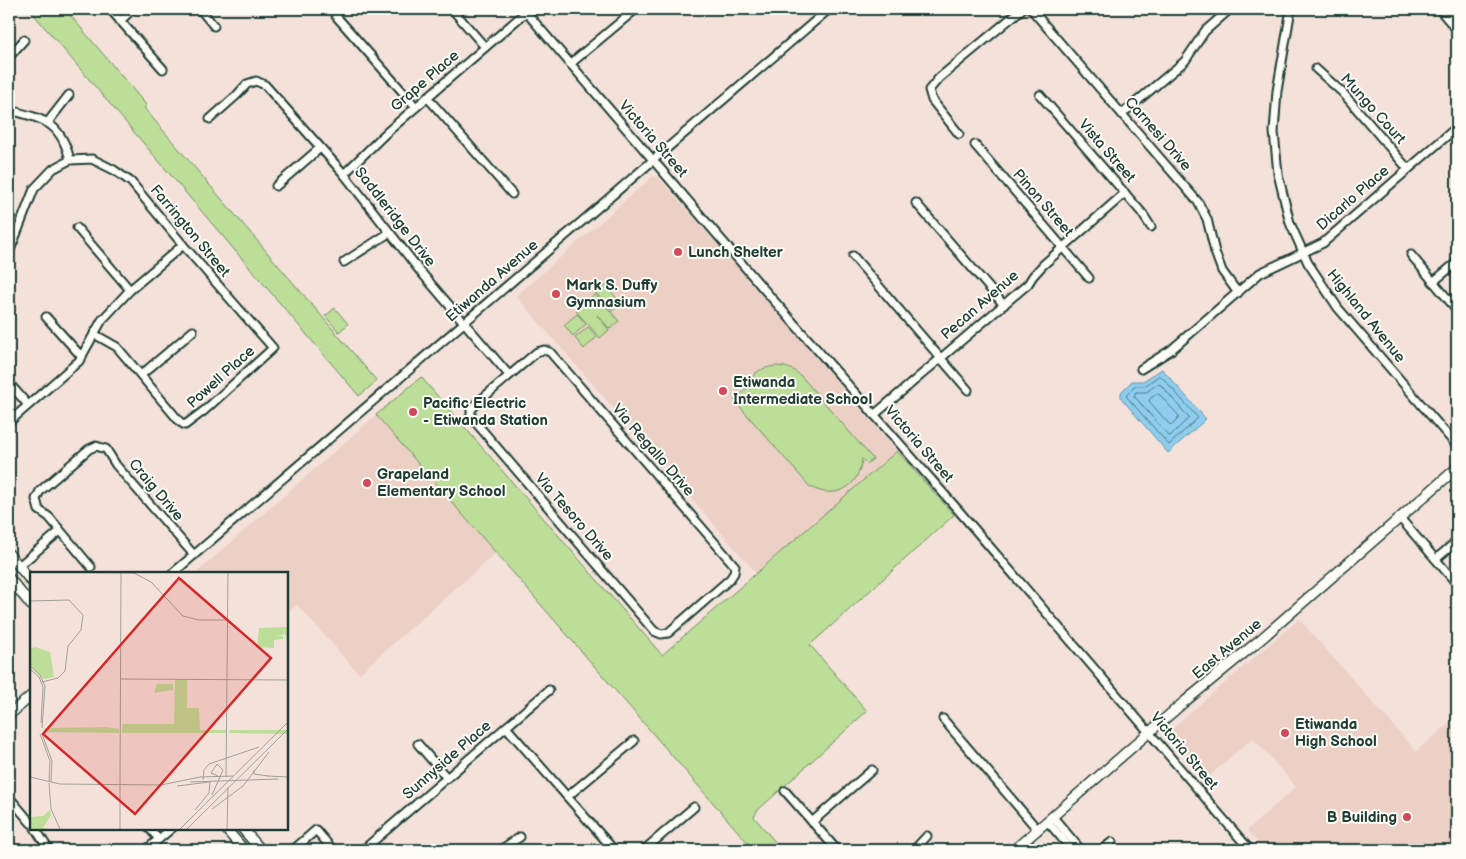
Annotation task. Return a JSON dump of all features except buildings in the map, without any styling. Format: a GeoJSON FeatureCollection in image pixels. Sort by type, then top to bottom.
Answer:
{"type":"FeatureCollection","features":[{"type":"Feature","properties":{"kind":"main road","name":"East Avenue"},"geometry":{"type":"LineString","coordinates":[[1014,850],[1457,468]]}},
{"type":"Feature","properties":{"kind":"main road"},"geometry":{"type":"LineString","coordinates":[[9,554],[30,580]]}},
{"type":"Feature","properties":{"kind":"main road"},"geometry":{"type":"LineString","coordinates":[[9,578],[30,603]]}},
{"type":"Feature","properties":{"kind":"main road"},"geometry":{"type":"LineString","coordinates":[[9,715],[30,697]]}},
{"type":"Feature","properties":{"kind":"main road"},"geometry":{"type":"LineString","coordinates":[[226,829],[244,850]]}},
{"type":"Feature","properties":{"kind":"main road"},"geometry":{"type":"LineString","coordinates":[[243,829],[261,850]]}},
{"type":"Feature","properties":{"kind":"street"},"geometry":{"type":"LineString","coordinates":[[110,9],[163,69]]}},
{"type":"Feature","properties":{"kind":"street"},"geometry":{"type":"LineString","coordinates":[[120,20],[133,9]]}},
{"type":"Feature","properties":{"kind":"street"},"geometry":{"type":"LineString","coordinates":[[200,9],[214,26]]}},
{"type":"Feature","properties":{"kind":"street"},"geometry":{"type":"LineString","coordinates":[[452,9],[485,47]]}},
{"type":"Feature","properties":{"kind":"street"},"geometry":{"type":"LineString","coordinates":[[570,64],[636,9]]}},
{"type":"Feature","properties":{"kind":"street","name":"Etiwanda Avenue"},"geometry":{"type":"LineString","coordinates":[[174,572],[829,9]]}},
{"type":"Feature","properties":{"kind":"street"},"geometry":{"type":"LineString","coordinates":[[959,134],[932,100],[929,90],[939,78],[1022,9]]}},
{"type":"Feature","properties":{"kind":"street","name":"Carnesi Drive"},"geometry":{"type":"LineString","coordinates":[[1031,9],[1198,202],[1207,219],[1222,271],[1238,292]]}},
{"type":"Feature","properties":{"kind":"street"},"geometry":{"type":"LineString","coordinates":[[1122,114],[1185,61],[1205,31],[1230,9]]}},
{"type":"Feature","properties":{"kind":"street","name":"Highland Avenue"},"geometry":{"type":"LineString","coordinates":[[1291,9],[1274,112],[1275,145],[1281,194],[1290,223],[1302,253],[1314,274],[1340,310],[1457,446]]}},
{"type":"Feature","properties":{"kind":"street"},"geometry":{"type":"LineString","coordinates":[[1439,9],[1457,30]]}},
{"type":"Feature","properties":{"kind":"street","name":"Grape Place"},"geometry":{"type":"LineString","coordinates":[[344,174],[377,141],[526,12]]}},
{"type":"Feature","properties":{"kind":"street","name":"Victoria Street"},"geometry":{"type":"LineString","coordinates":[[526,12],[1250,850]]}},
{"type":"Feature","properties":{"kind":"street"},"geometry":{"type":"LineString","coordinates":[[336,16],[416,107]]}},
{"type":"Feature","properties":{"kind":"street"},"geometry":{"type":"LineString","coordinates":[[9,57],[24,40]]}},
{"type":"Feature","properties":{"kind":"street","name":"Mungo Court"},"geometry":{"type":"LineString","coordinates":[[1316,70],[1344,93],[1408,169]]}},
{"type":"Feature","properties":{"kind":"street","name":"Saddleridge Drive"},"geometry":{"type":"LineString","coordinates":[[210,119],[247,84],[256,81],[264,85],[308,131],[320,148],[367,202],[389,233],[510,376]]}},
{"type":"Feature","properties":{"kind":"street"},"geometry":{"type":"LineString","coordinates":[[48,122],[69,95]]}},
{"type":"Feature","properties":{"kind":"street","name":"Vista Street"},"geometry":{"type":"LineString","coordinates":[[1040,95],[1125,193],[1151,227]]}},
{"type":"Feature","properties":{"kind":"street"},"geometry":{"type":"LineString","coordinates":[[427,97],[512,194]]}},
{"type":"Feature","properties":{"kind":"street"},"geometry":{"type":"LineString","coordinates":[[9,110],[48,122],[58,131],[66,144],[70,160],[53,170],[34,189],[9,253]]}},
{"type":"Feature","properties":{"kind":"street","name":"Dicarlo Place"},"geometry":{"type":"LineString","coordinates":[[1141,369],[1171,350],[1260,273],[1323,243],[1457,127]]}},
{"type":"Feature","properties":{"kind":"street","name":"Pinon Street"},"geometry":{"type":"LineString","coordinates":[[975,146],[1089,278]]}},
{"type":"Feature","properties":{"kind":"street"},"geometry":{"type":"LineString","coordinates":[[276,186],[320,148]]}},
{"type":"Feature","properties":{"kind":"street","name":"Farrington Street"},"geometry":{"type":"LineString","coordinates":[[70,160],[92,159],[114,170],[131,182],[182,245],[273,348]]}},
{"type":"Feature","properties":{"kind":"street","name":"Pecan Avenue"},"geometry":{"type":"LineString","coordinates":[[874,415],[1028,284],[1033,276],[1063,247],[1125,193]]}},
{"type":"Feature","properties":{"kind":"street"},"geometry":{"type":"LineString","coordinates":[[916,203],[1004,305]]}},
{"type":"Feature","properties":{"kind":"street"},"geometry":{"type":"LineString","coordinates":[[77,228],[130,290]]}},
{"type":"Feature","properties":{"kind":"street"},"geometry":{"type":"LineString","coordinates":[[344,262],[389,233]]}},
{"type":"Feature","properties":{"kind":"street"},"geometry":{"type":"LineString","coordinates":[[9,422],[82,357],[102,320],[130,290],[182,245]]}},
{"type":"Feature","properties":{"kind":"street"},"geometry":{"type":"LineString","coordinates":[[1411,255],[1457,310]]}},
{"type":"Feature","properties":{"kind":"street"},"geometry":{"type":"LineString","coordinates":[[853,256],[968,390]]}},
{"type":"Feature","properties":{"kind":"street"},"geometry":{"type":"LineString","coordinates":[[1434,282],[1457,262]]}},
{"type":"Feature","properties":{"kind":"street"},"geometry":{"type":"LineString","coordinates":[[46,317],[82,357]]}},
{"type":"Feature","properties":{"kind":"street"},"geometry":{"type":"LineString","coordinates":[[94,334],[117,347],[141,375],[193,331]]}},
{"type":"Feature","properties":{"kind":"street","name":"Powell Place"},"geometry":{"type":"LineString","coordinates":[[141,375],[180,422],[186,425],[273,348]]}},
{"type":"Feature","properties":{"kind":"street","name":"Via Regallo Drive"},"geometry":{"type":"LineString","coordinates":[[510,376],[537,352],[544,350],[550,352],[735,566],[734,573],[730,579],[668,633],[661,634]]}},
{"type":"Feature","properties":{"kind":"street","name":"Via Tesoro Drive"},"geometry":{"type":"LineString","coordinates":[[510,376],[474,406],[470,415],[654,631],[661,634]]}},
{"type":"Feature","properties":{"kind":"street"},"geometry":{"type":"LineString","coordinates":[[9,382],[28,404]]}},
{"type":"Feature","properties":{"kind":"street","name":"Craig Drive"},"geometry":{"type":"LineString","coordinates":[[60,531],[39,510],[36,499],[40,491],[89,449],[96,446],[106,449],[116,465],[194,555]]}},
{"type":"Feature","properties":{"kind":"street"},"geometry":{"type":"LineString","coordinates":[[1400,518],[1457,584]]}},
{"type":"Feature","properties":{"kind":"street"},"geometry":{"type":"LineString","coordinates":[[19,566],[60,531],[91,567]]}},
{"type":"Feature","properties":{"kind":"street"},"geometry":{"type":"LineString","coordinates":[[1436,559],[1457,541]]}},
{"type":"Feature","properties":{"kind":"street","name":"Sunnyside Place"},"geometry":{"type":"LineString","coordinates":[[363,850],[549,690]]}},
{"type":"Feature","properties":{"kind":"street"},"geometry":{"type":"LineString","coordinates":[[943,719],[1038,830]]}},
{"type":"Feature","properties":{"kind":"street"},"geometry":{"type":"LineString","coordinates":[[506,727],[614,850]]}},
{"type":"Feature","properties":{"kind":"street"},"geometry":{"type":"LineString","coordinates":[[568,796],[634,741]]}},
{"type":"Feature","properties":{"kind":"street"},"geometry":{"type":"LineString","coordinates":[[418,744],[448,778]]}},
{"type":"Feature","properties":{"kind":"street"},"geometry":{"type":"LineString","coordinates":[[812,822],[872,770]]}},
{"type":"Feature","properties":{"kind":"street"},"geometry":{"type":"LineString","coordinates":[[785,791],[837,850]]}},
{"type":"Feature","properties":{"kind":"street"},"geometry":{"type":"LineString","coordinates":[[9,797],[30,822]]}},
{"type":"Feature","properties":{"kind":"street"},"geometry":{"type":"LineString","coordinates":[[644,850],[694,807]]}},
{"type":"Feature","properties":{"kind":"street"},"geometry":{"type":"LineString","coordinates":[[1050,819],[1072,850]]}},
{"type":"Feature","properties":{"kind":"street"},"geometry":{"type":"LineString","coordinates":[[1050,819],[1081,850]]}},
{"type":"Feature","properties":{"kind":"street"},"geometry":{"type":"LineString","coordinates":[[36,829],[49,850]]}},
{"type":"Feature","properties":{"kind":"street"},"geometry":{"type":"LineString","coordinates":[[150,829],[159,839]]}},
{"type":"Feature","properties":{"kind":"street"},"geometry":{"type":"LineString","coordinates":[[146,850],[171,829]]}},
{"type":"Feature","properties":{"kind":"street"},"geometry":{"type":"LineString","coordinates":[[293,850],[316,830],[333,850]]}},
{"type":"Feature","properties":{"kind":"street"},"geometry":{"type":"LineString","coordinates":[[914,850],[927,836]]}},
{"type":"Feature","properties":{"kind":"street"},"geometry":{"type":"LineString","coordinates":[[500,850],[520,837]]}},
{"type":"Feature","properties":{"kind":"street"},"geometry":{"type":"LineString","coordinates":[[1101,850],[1112,842]]}},
{"type":"Feature","properties":{"kind":"shaded area","name":"Etiwanda Intermediate School"},"geometry":{"type":"Polygon","coordinates":[[[653,176],[659,178],[897,451],[757,574],[516,296],[653,176]]]}},
{"type":"Feature","properties":{"kind":"shaded area","name":"Grapeland Elementary School"},"geometry":{"type":"Polygon","coordinates":[[[376,415],[497,552],[359,674],[297,605],[288,612],[288,572],[197,572],[376,415]]]}},
{"type":"Feature","properties":{"kind":"shaded area","name":"Etiwanda High School"},"geometry":{"type":"Polygon","coordinates":[[[1299,619],[1416,751],[1457,717],[1457,850],[1264,850],[1247,830],[1296,787],[1253,738],[1207,778],[1199,769],[1197,770],[1170,738],[1171,729],[1299,619]]]}},
{"type":"Feature","properties":{"kind":"green space"},"geometry":{"type":"Polygon","coordinates":[[[29,9],[65,9],[147,106],[144,108],[377,381],[359,396],[29,9]]]}},
{"type":"Feature","properties":{"kind":"green space"},"geometry":{"type":"Polygon","coordinates":[[[605,285],[621,303],[612,311],[596,293],[605,285]]]}},
{"type":"Feature","properties":{"kind":"green space"},"geometry":{"type":"Polygon","coordinates":[[[595,294],[619,321],[610,329],[597,315],[609,330],[600,338],[576,311],[595,294]]]}},
{"type":"Feature","properties":{"kind":"green space"},"geometry":{"type":"Polygon","coordinates":[[[335,308],[348,324],[339,332],[325,316],[335,308]]]}},
{"type":"Feature","properties":{"kind":"green space"},"geometry":{"type":"Polygon","coordinates":[[[577,314],[586,324],[573,336],[564,325],[577,314]]]}},
{"type":"Feature","properties":{"kind":"green space"},"geometry":{"type":"Polygon","coordinates":[[[588,327],[597,337],[584,349],[575,338],[588,327]]]}},
{"type":"Feature","properties":{"kind":"green space"},"geometry":{"type":"Polygon","coordinates":[[[775,366],[790,368],[802,377],[873,459],[867,464],[862,459],[856,477],[845,489],[829,492],[810,487],[734,400],[742,393],[754,374],[775,366]]]}},
{"type":"Feature","properties":{"kind":"green space"},"geometry":{"type":"Polygon","coordinates":[[[421,377],[662,655],[897,451],[954,515],[810,645],[867,711],[757,811],[754,817],[782,850],[754,850],[376,415],[421,377]]]}},
{"type":"Feature","properties":{"kind":"water"},"geometry":{"type":"Polygon","coordinates":[[[1162,369],[1206,419],[1168,453],[1121,398],[1121,392],[1132,381],[1143,381],[1162,369]]]}},
{"type":"Feature","properties":{"kind":"place","name":"Lunch Shelter"},"geometry":{"type":"Point","coordinates":[678,252]}},
{"type":"Feature","properties":{"kind":"place","name":"Mark S. Duffy Gymnasium"},"geometry":{"type":"Point","coordinates":[556,294]}},
{"type":"Feature","properties":{"kind":"place","name":"Etiwanda Intermediate School"},"geometry":{"type":"Point","coordinates":[723,391]}},
{"type":"Feature","properties":{"kind":"place","name":"Pacific Electric - Etiwanda Station"},"geometry":{"type":"Point","coordinates":[413,412]}},
{"type":"Feature","properties":{"kind":"place","name":"Grapeland Elementary School"},"geometry":{"type":"Point","coordinates":[367,483]}},
{"type":"Feature","properties":{"kind":"place","name":"Etiwanda High School"},"geometry":{"type":"Point","coordinates":[1285,733]}},
{"type":"Feature","properties":{"kind":"place","name":"B Building"},"geometry":{"type":"Point","coordinates":[1407,817]}}]}
